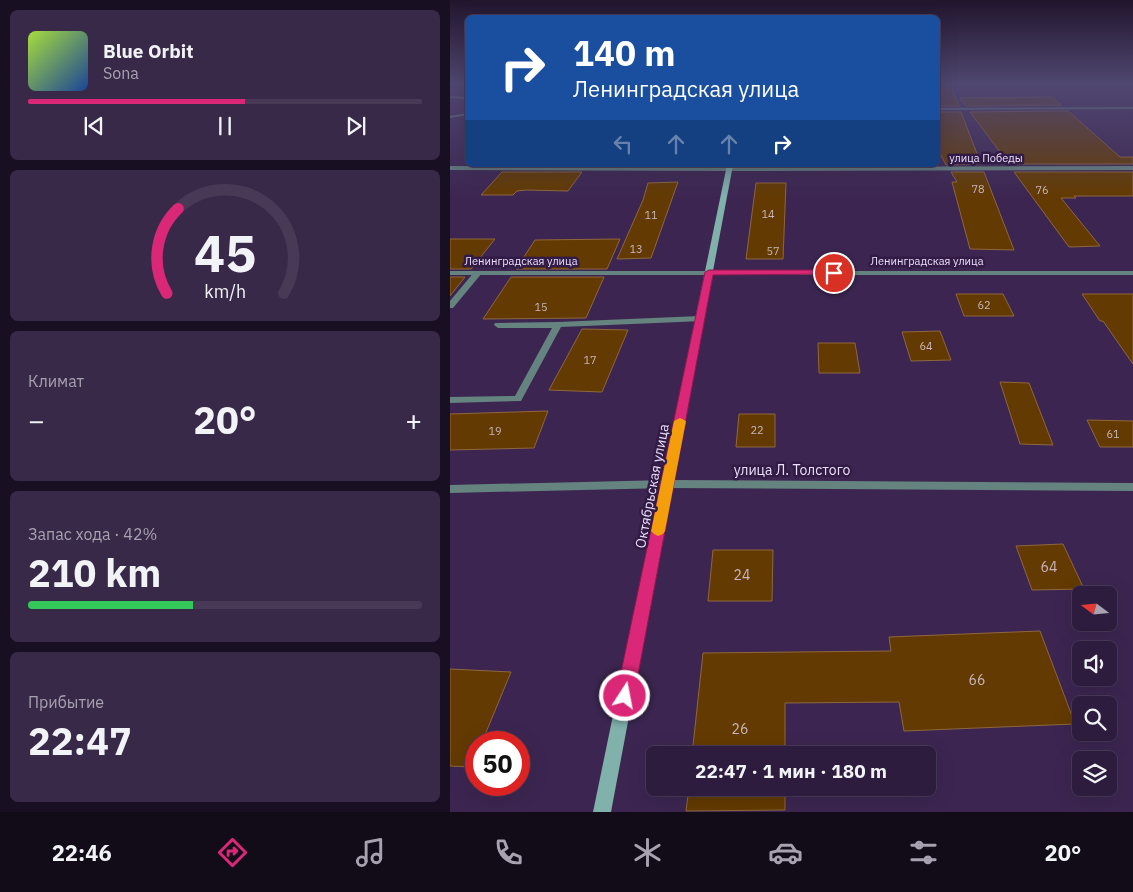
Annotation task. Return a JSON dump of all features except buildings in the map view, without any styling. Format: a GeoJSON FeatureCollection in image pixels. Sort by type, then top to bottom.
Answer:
{"type":"FeatureCollection","features":[{"type":"Feature","properties":{"kind":"main road","name":"Октябрьская улица"},"geometry":{"type":"LineString","coordinates":[[602,812],[730,167]]}},
{"type":"Feature","properties":{"kind":"street","name":"улица Победы"},"geometry":{"type":"LineString","coordinates":[[450,168],[1133,168]]}},
{"type":"Feature","properties":{"kind":"street","name":"Ленинградская улица"},"geometry":{"type":"LineString","coordinates":[[450,273],[1133,273]]}},
{"type":"Feature","properties":{"kind":"street"},"geometry":{"type":"LineString","coordinates":[[450,306],[478,273]]}},
{"type":"Feature","properties":{"kind":"street"},"geometry":{"type":"LineString","coordinates":[[498,325],[558,325],[700,319]]}},
{"type":"Feature","properties":{"kind":"street"},"geometry":{"type":"LineString","coordinates":[[450,400],[518,399],[558,325]]}},
{"type":"Feature","properties":{"kind":"street","name":"улица Л. Толстого"},"geometry":{"type":"LineString","coordinates":[[450,489],[668,484],[1133,487]]}},
{"type":"Feature","properties":{"kind":"slow traffic"},"geometry":{"type":"LineString","coordinates":[[658,531],[680,421]]}},
{"type":"Feature","properties":{"kind":"route"},"geometry":{"type":"LineString","coordinates":[[625,696],[709,272],[834,273]]}}]}
